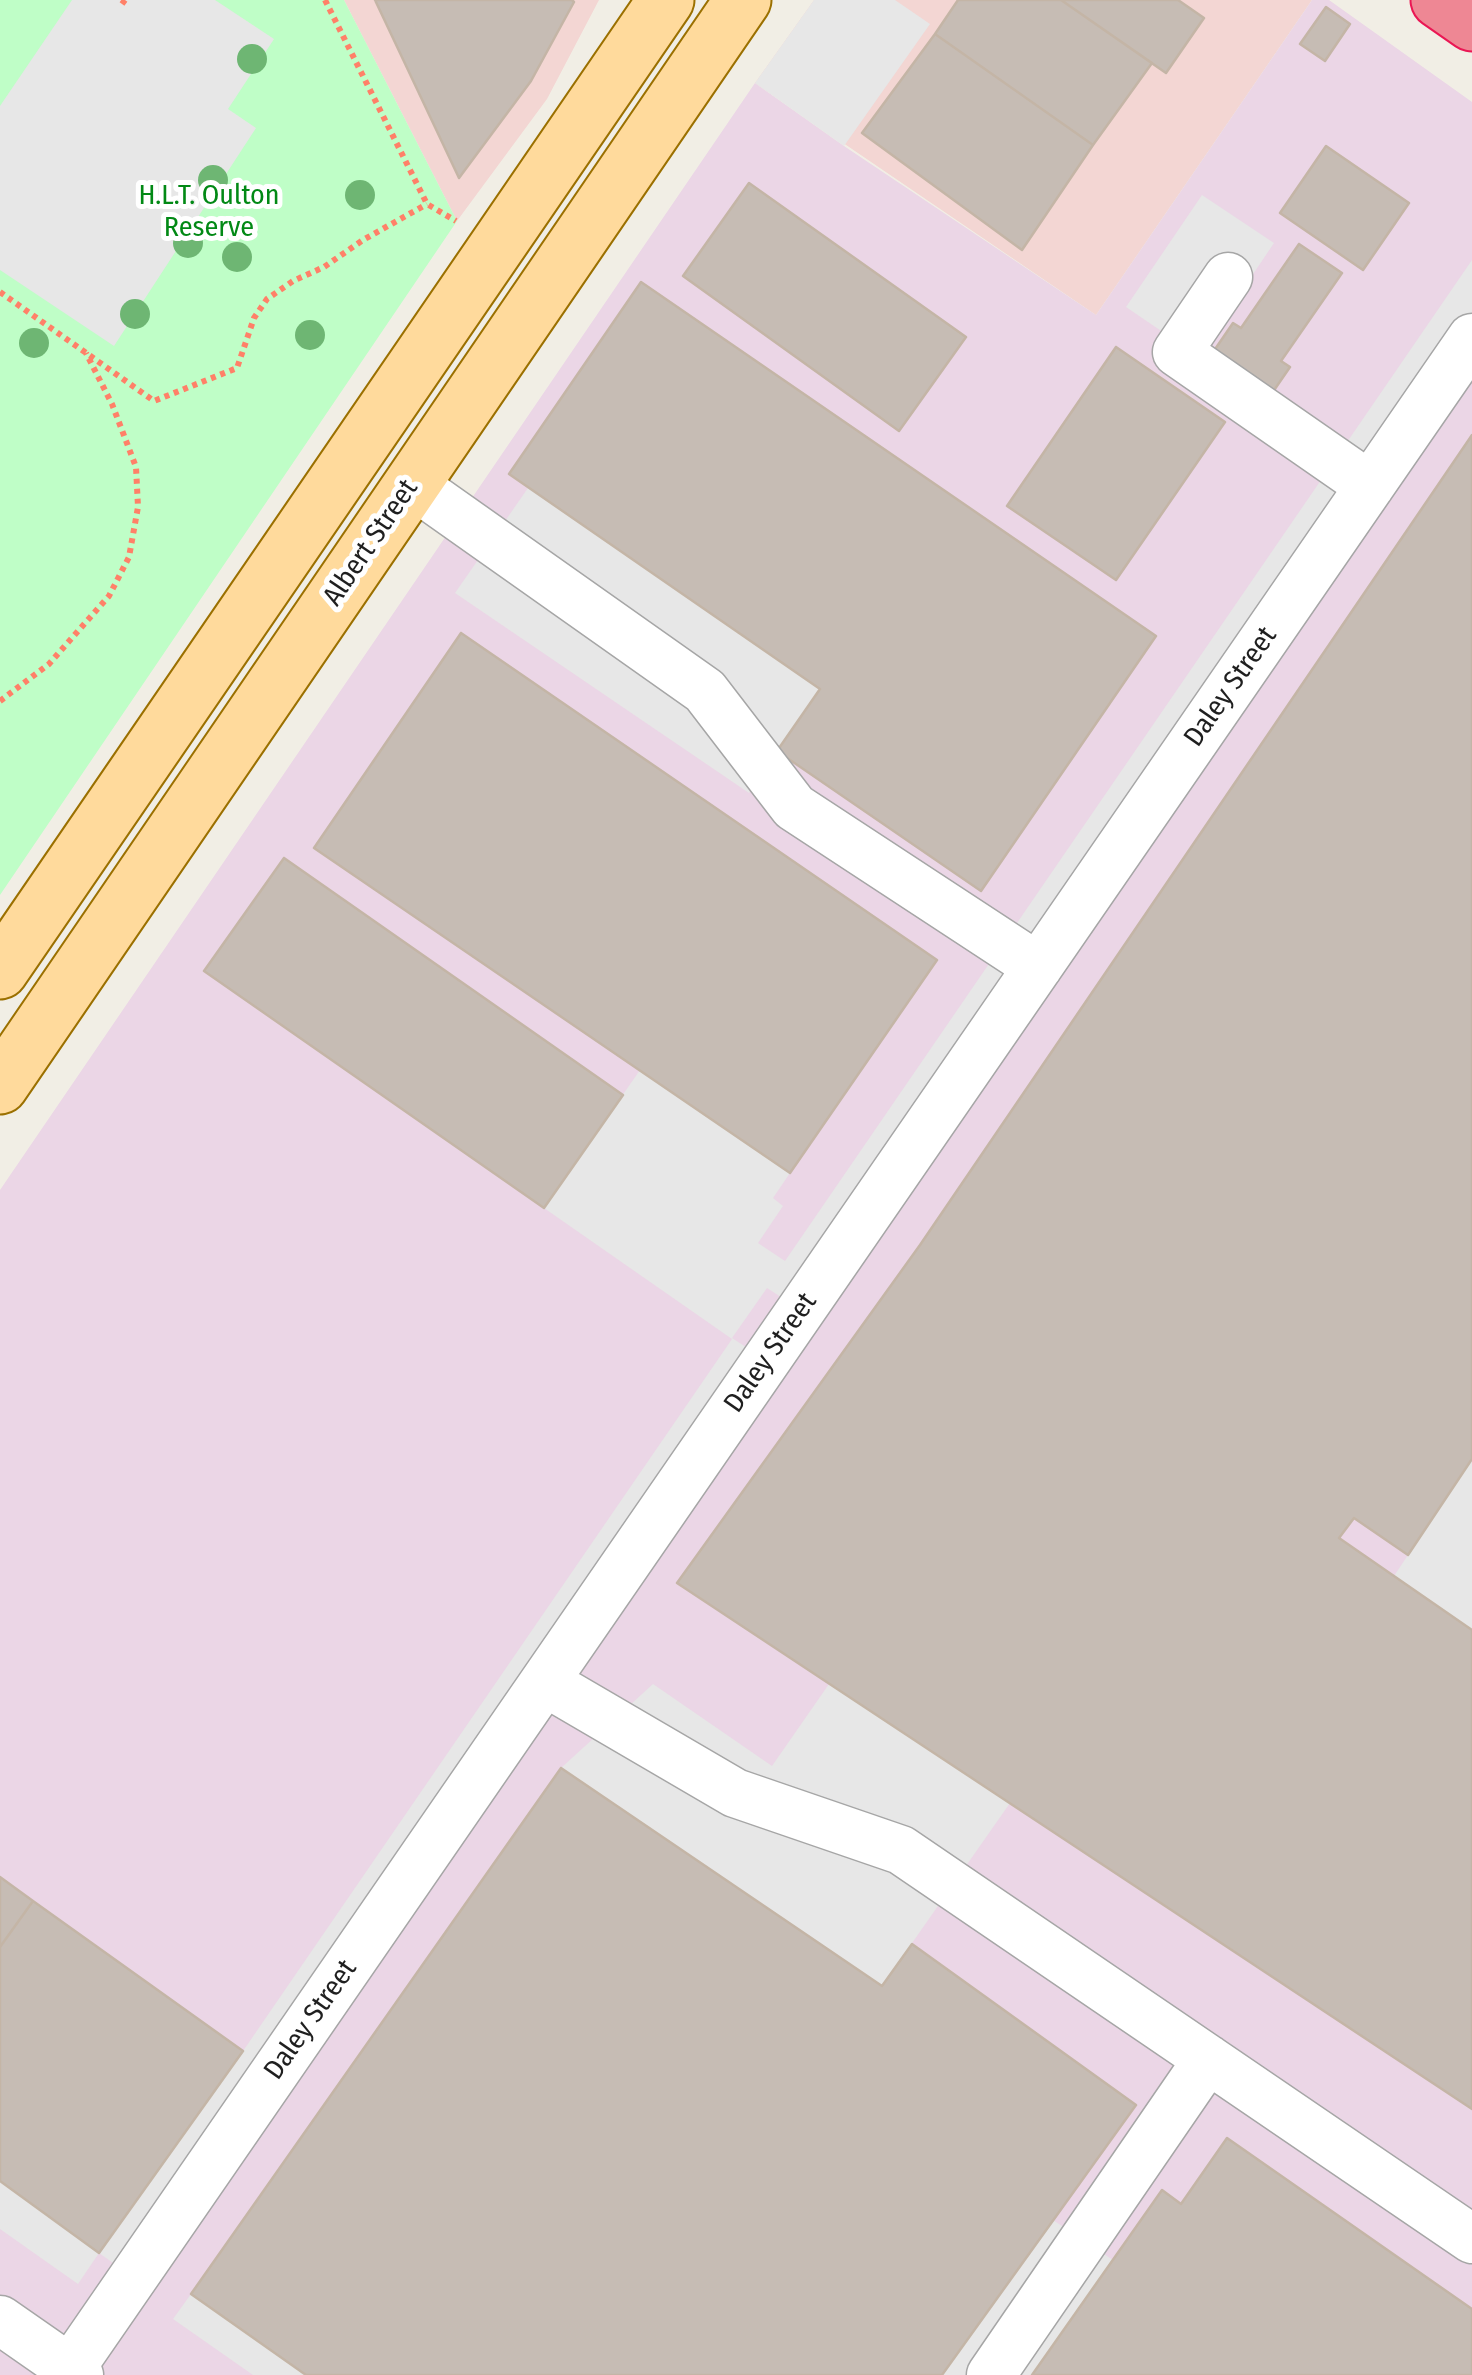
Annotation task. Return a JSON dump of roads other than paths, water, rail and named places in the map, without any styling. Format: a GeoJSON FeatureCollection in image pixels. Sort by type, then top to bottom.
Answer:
{"type":"FeatureCollection","features":[{"type":"Feature","properties":{"kind":"highway"},"geometry":{"type":"LineString","coordinates":[[1439,0],[1472,24]]}},
{"type":"Feature","properties":{"kind":"main road"},"geometry":{"type":"LineString","coordinates":[[0,971],[666,0]]}},
{"type":"Feature","properties":{"kind":"main road","name":"Albert Street"},"geometry":{"type":"LineString","coordinates":[[0,1086],[742,0]]}},
{"type":"Feature","properties":{"kind":"main road"},"geometry":{"type":"LineString","coordinates":[[635,45],[687,82]]}},
{"type":"Feature","properties":{"kind":"main road"},"geometry":{"type":"LineString","coordinates":[[468,290],[520,325]]}},
{"type":"Feature","properties":{"kind":"main road"},"geometry":{"type":"LineString","coordinates":[[360,446],[412,484]]}},
{"type":"Feature","properties":{"kind":"street"},"geometry":{"type":"LineString","coordinates":[[1228,277],[1177,352],[1370,486]]}},
{"type":"Feature","properties":{"kind":"street","name":"Daley Street"},"geometry":{"type":"LineString","coordinates":[[74,2372],[1472,338]]}},
{"type":"Feature","properties":{"kind":"street"},"geometry":{"type":"LineString","coordinates":[[412,484],[705,691],[794,807],[1038,967]]}},
{"type":"Feature","properties":{"kind":"street"},"geometry":{"type":"LineString","coordinates":[[545,1682],[736,1793],[901,1850],[1472,2239]]}},
{"type":"Feature","properties":{"kind":"street"},"geometry":{"type":"LineString","coordinates":[[991,2375],[1208,2060]]}},
{"type":"Feature","properties":{"kind":"street"},"geometry":{"type":"LineString","coordinates":[[0,2320],[74,2372]]}},
{"type":"Feature","properties":{"kind":"park label","name":"H.L.T. Oulton Reserve"},"geometry":{"type":"Point","coordinates":[209,212]}}]}
